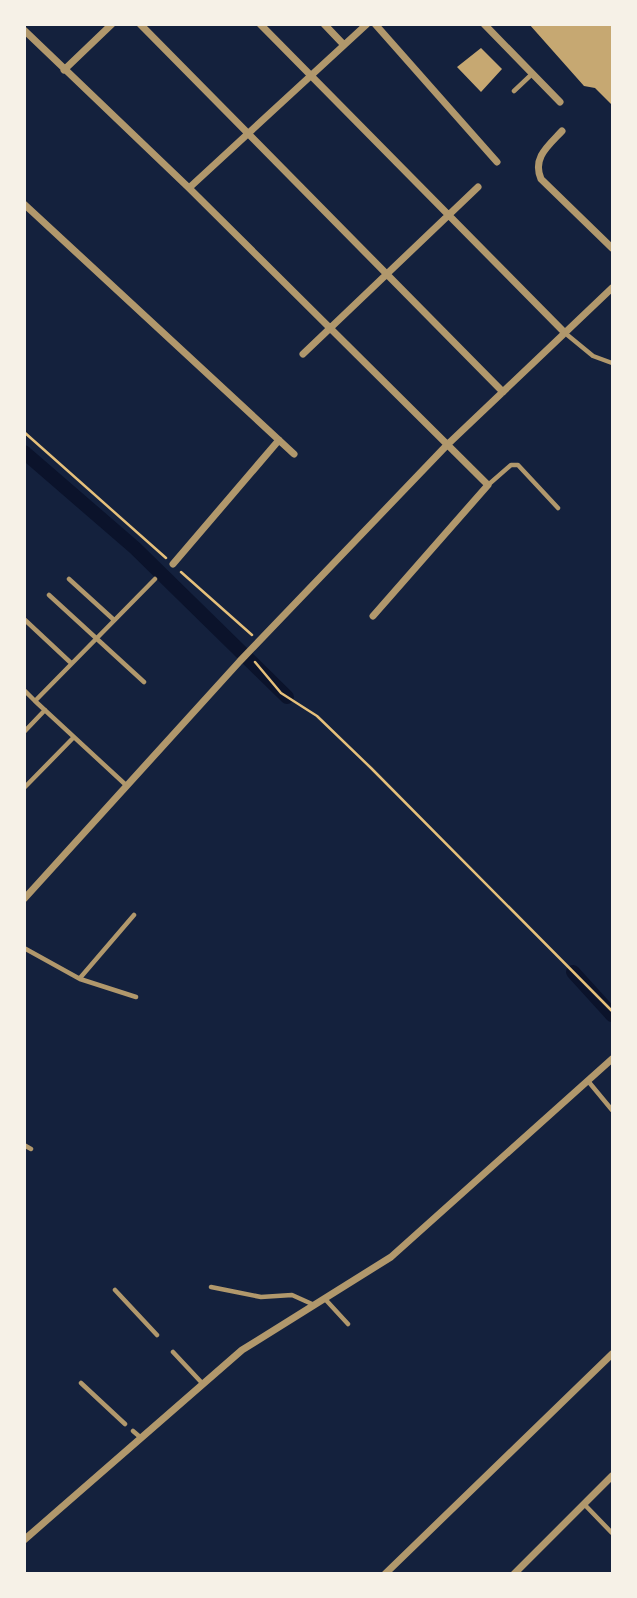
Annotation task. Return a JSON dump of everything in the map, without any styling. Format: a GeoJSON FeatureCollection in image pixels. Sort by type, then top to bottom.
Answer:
{"type":"FeatureCollection","features":[{"type":"Feature","properties":{"kind":"street"},"geometry":{"type":"LineString","coordinates":[[64,70],[112,24]]}},
{"type":"Feature","properties":{"kind":"street"},"geometry":{"type":"LineString","coordinates":[[140,24],[503,392]]}},
{"type":"Feature","properties":{"kind":"street"},"geometry":{"type":"LineString","coordinates":[[260,24],[565,333]]}},
{"type":"Feature","properties":{"kind":"street"},"geometry":{"type":"LineString","coordinates":[[324,24],[344,45]]}},
{"type":"Feature","properties":{"kind":"street"},"geometry":{"type":"LineString","coordinates":[[189,188],[368,24]]}},
{"type":"Feature","properties":{"kind":"street"},"geometry":{"type":"LineString","coordinates":[[375,24],[497,162]]}},
{"type":"Feature","properties":{"kind":"street"},"geometry":{"type":"LineString","coordinates":[[484,24],[560,102]]}},
{"type":"Feature","properties":{"kind":"street"},"geometry":{"type":"LineString","coordinates":[[24,30],[189,188],[488,485],[373,616]]}},
{"type":"Feature","properties":{"kind":"street"},"geometry":{"type":"LineString","coordinates":[[562,131],[538,159],[536,168],[541,179],[612,248]]}},
{"type":"Feature","properties":{"kind":"street"},"geometry":{"type":"LineString","coordinates":[[303,354],[478,187]]}},
{"type":"Feature","properties":{"kind":"street"},"geometry":{"type":"LineString","coordinates":[[24,204],[295,454]]}},
{"type":"Feature","properties":{"kind":"street"},"geometry":{"type":"LineString","coordinates":[[24,899],[240,662],[447,445],[612,288]]}},
{"type":"Feature","properties":{"kind":"street"},"geometry":{"type":"LineString","coordinates":[[173,564],[279,440]]}},
{"type":"Feature","properties":{"kind":"street"},"geometry":{"type":"LineString","coordinates":[[24,1540],[242,1350],[323,1297],[373,1271],[391,1257],[612,1059]]}},
{"type":"Feature","properties":{"kind":"street"},"geometry":{"type":"LineString","coordinates":[[386,1573],[612,1354]]}},
{"type":"Feature","properties":{"kind":"street"},"geometry":{"type":"LineString","coordinates":[[514,1573],[612,1476]]}},
{"type":"Feature","properties":{"kind":"lane"},"geometry":{"type":"LineString","coordinates":[[514,92],[532,74]]}},
{"type":"Feature","properties":{"kind":"lane"},"geometry":{"type":"LineString","coordinates":[[565,333],[593,356],[612,363]]}},
{"type":"Feature","properties":{"kind":"lane"},"geometry":{"type":"LineString","coordinates":[[488,485],[511,465],[518,465],[558,508]]}},
{"type":"Feature","properties":{"kind":"lane"},"geometry":{"type":"LineString","coordinates":[[69,579],[114,620]]}},
{"type":"Feature","properties":{"kind":"lane"},"geometry":{"type":"LineString","coordinates":[[35,701],[155,579]]}},
{"type":"Feature","properties":{"kind":"lane"},"geometry":{"type":"LineString","coordinates":[[49,595],[144,682]]}},
{"type":"Feature","properties":{"kind":"lane"},"geometry":{"type":"LineString","coordinates":[[25,620],[71,663]]}},
{"type":"Feature","properties":{"kind":"lane"},"geometry":{"type":"LineString","coordinates":[[24,690],[127,786]]}},
{"type":"Feature","properties":{"kind":"lane"},"geometry":{"type":"LineString","coordinates":[[24,732],[46,710]]}},
{"type":"Feature","properties":{"kind":"lane"},"geometry":{"type":"LineString","coordinates":[[24,788],[74,737]]}},
{"type":"Feature","properties":{"kind":"lane"},"geometry":{"type":"LineString","coordinates":[[80,979],[134,915]]}},
{"type":"Feature","properties":{"kind":"lane"},"geometry":{"type":"LineString","coordinates":[[24,948],[80,979],[136,998]]}},
{"type":"Feature","properties":{"kind":"lane"},"geometry":{"type":"LineString","coordinates":[[588,1081],[612,1110]]}},
{"type":"Feature","properties":{"kind":"lane"},"geometry":{"type":"LineString","coordinates":[[24,1144],[31,1149]]}},
{"type":"Feature","properties":{"kind":"lane"},"geometry":{"type":"LineString","coordinates":[[211,1287],[244,1296],[292,1295],[312,1304]]}},
{"type":"Feature","properties":{"kind":"lane"},"geometry":{"type":"LineString","coordinates":[[115,1290],[157,1335]]}},
{"type":"Feature","properties":{"kind":"lane"},"geometry":{"type":"LineString","coordinates":[[323,1297],[348,1324]]}},
{"type":"Feature","properties":{"kind":"lane"},"geometry":{"type":"LineString","coordinates":[[173,1352],[202,1383]]}},
{"type":"Feature","properties":{"kind":"lane"},"geometry":{"type":"LineString","coordinates":[[81,1383],[125,1424]]}},
{"type":"Feature","properties":{"kind":"lane"},"geometry":{"type":"LineString","coordinates":[[133,1431],[140,1437]]}},
{"type":"Feature","properties":{"kind":"lane"},"geometry":{"type":"LineString","coordinates":[[584,1504],[612,1533]]}},
{"type":"Feature","properties":{"kind":"path"},"geometry":{"type":"LineString","coordinates":[[24,432],[260,642]]}},
{"type":"Feature","properties":{"kind":"path"},"geometry":{"type":"LineString","coordinates":[[248,654],[281,693],[317,716],[612,1011]]}},
{"type":"Feature","properties":{"kind":"building"},"geometry":{"type":"Polygon","coordinates":[[[529,24],[612,24],[612,105],[595,88],[584,86],[529,24]]]}},
{"type":"Feature","properties":{"kind":"building"},"geometry":{"type":"Polygon","coordinates":[[[481,48],[502,69],[481,92],[457,67],[481,48]]]}},
{"type":"Feature","properties":{"kind":"waterway"},"geometry":{"type":"LineString","coordinates":[[24,452],[135,548],[287,697]]}},
{"type":"Feature","properties":{"kind":"waterway"},"geometry":{"type":"LineString","coordinates":[[573,972],[612,1015]]}}]}
